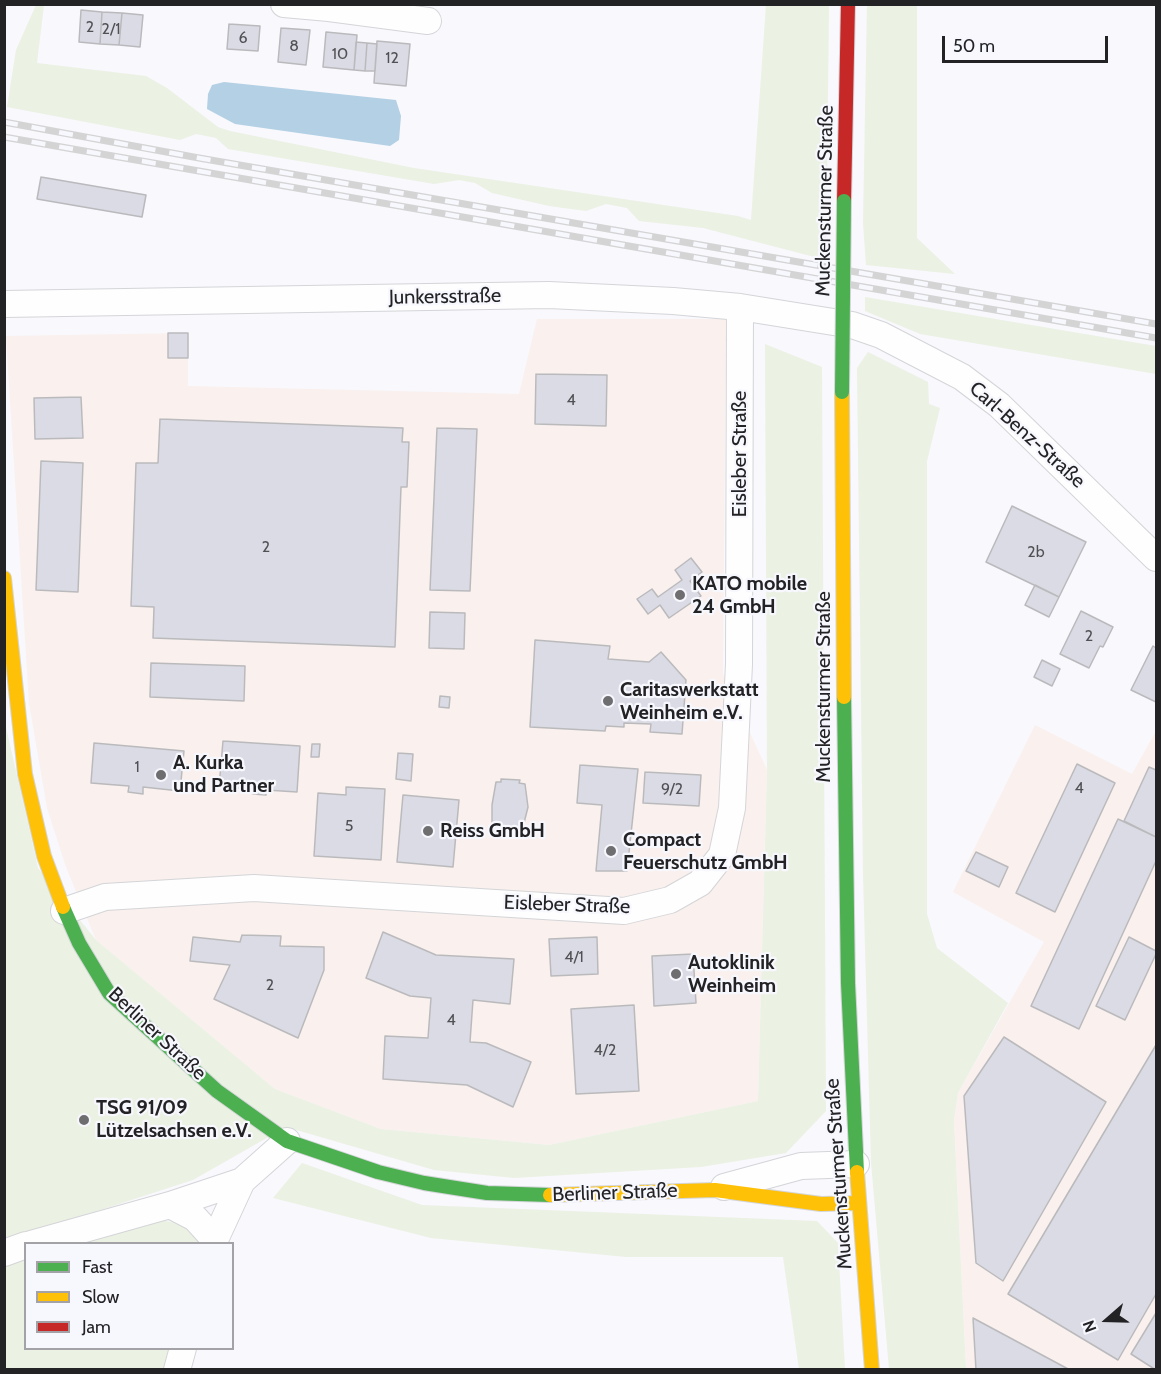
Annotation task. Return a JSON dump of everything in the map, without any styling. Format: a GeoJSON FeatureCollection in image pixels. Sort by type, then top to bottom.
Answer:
{"type":"FeatureCollection","features":[{"type":"Feature","properties":{"kind":"main road","name":"Muckensturmer Straße"},"geometry":{"type":"LineString","coordinates":[[848,4],[842,392],[845,840],[856,1164],[872,1370]]}},
{"type":"Feature","properties":{"kind":"main road","name":"Berliner Straße"},"geometry":{"type":"LineString","coordinates":[[4,578],[11,712],[44,856],[64,911],[79,943],[109,993],[217,1090],[287,1141],[390,1175],[424,1183],[487,1192],[566,1196],[715,1190],[821,1204],[859,1203]]}},
{"type":"Feature","properties":{"kind":"street"},"geometry":{"type":"LineString","coordinates":[[284,4],[330,6],[428,21]]}},
{"type":"Feature","properties":{"kind":"street","name":"Junkersstraße"},"geometry":{"type":"LineString","coordinates":[[4,304],[549,295],[740,307],[852,325],[881,335]]}},
{"type":"Feature","properties":{"kind":"street","name":"Eisleber Straße"},"geometry":{"type":"LineString","coordinates":[[64,911],[105,897],[254,888],[624,911],[670,900],[700,883],[722,855],[732,808],[739,664],[740,307]]}},
{"type":"Feature","properties":{"kind":"street","name":"Carl-Benz-Straße"},"geometry":{"type":"LineString","coordinates":[[881,335],[963,377],[999,405],[1156,558]]}},
{"type":"Feature","properties":{"kind":"street"},"geometry":{"type":"LineString","coordinates":[[38,1242],[170,1205],[242,1181],[287,1141]]}},
{"type":"Feature","properties":{"kind":"street","name":"Berliner Straße"},"geometry":{"type":"LineString","coordinates":[[715,1190],[801,1167],[856,1164]]}},
{"type":"Feature","properties":{"kind":"street"},"geometry":{"type":"LineString","coordinates":[[170,1205],[195,1218],[214,1242],[242,1181]]}},
{"type":"Feature","properties":{"kind":"street"},"geometry":{"type":"LineString","coordinates":[[4,1252],[24,1246]]}},
{"type":"Feature","properties":{"kind":"street"},"geometry":{"type":"LineString","coordinates":[[177,1370],[182,1350]]}},
{"type":"Feature","properties":{"kind":"shaded area"},"geometry":{"type":"Polygon","coordinates":[[[36,5],[44,5],[37,63],[146,76],[167,88],[218,127],[230,131],[414,168],[738,216],[751,220],[766,5],[829,5],[826,260],[703,228],[639,221],[627,208],[606,204],[586,211],[549,206],[492,193],[475,183],[459,180],[434,184],[228,149],[216,138],[196,134],[180,140],[7,107],[16,50],[36,5]]]}},
{"type":"Feature","properties":{"kind":"shaded area"},"geometry":{"type":"Polygon","coordinates":[[[867,5],[917,5],[917,238],[955,274],[866,265],[863,223],[867,5]]]}},
{"type":"Feature","properties":{"kind":"shaded area"},"geometry":{"type":"Polygon","coordinates":[[[865,297],[1156,346],[1156,374],[920,334],[865,311],[865,297]]]}},
{"type":"Feature","properties":{"kind":"shaded area"},"geometry":{"type":"Polygon","coordinates":[[[537,319],[726,319],[723,674],[767,770],[758,1101],[549,1145],[381,1129],[275,1089],[96,940],[66,867],[47,808],[29,703],[6,336],[188,333],[188,386],[519,394],[537,319]]]}},
{"type":"Feature","properties":{"kind":"shaded area"},"geometry":{"type":"Polygon","coordinates":[[[765,344],[822,367],[826,1111],[786,1153],[701,1167],[514,1178],[434,1170],[286,1127],[193,1180],[5,1241],[5,723],[38,868],[96,940],[275,1089],[381,1129],[549,1145],[758,1101],[767,770],[765,344]]]}},
{"type":"Feature","properties":{"kind":"shaded area"},"geometry":{"type":"Polygon","coordinates":[[[868,352],[928,382],[929,404],[940,408],[927,461],[927,914],[937,948],[1008,1003],[958,1093],[954,1121],[966,1369],[889,1369],[871,1162],[863,874],[857,368],[868,352]]]}},
{"type":"Feature","properties":{"kind":"shaded area"},"geometry":{"type":"Polygon","coordinates":[[[1035,725],[1132,774],[1156,731],[1156,1369],[966,1369],[954,1121],[958,1093],[1044,942],[953,892],[1035,725]]]}},
{"type":"Feature","properties":{"kind":"shaded area"},"geometry":{"type":"Polygon","coordinates":[[[302,1163],[422,1205],[817,1221],[838,1243],[845,1369],[799,1369],[783,1257],[626,1257],[431,1238],[273,1198],[302,1163]]]}},
{"type":"Feature","properties":{"kind":"shaded area"},"geometry":{"type":"Polygon","coordinates":[[[160,1220],[184,1224],[200,1241],[200,1242],[83,1242],[160,1220]]]}},
{"type":"Feature","properties":{"kind":"shaded area"},"geometry":{"type":"Polygon","coordinates":[[[24,1258],[24,1350],[170,1350],[164,1369],[5,1369],[4,1265],[24,1258]]]}},
{"type":"Feature","properties":{"kind":"water"},"geometry":{"type":"Polygon","coordinates":[[[224,82],[396,100],[401,116],[399,140],[390,146],[235,124],[207,109],[208,94],[212,85],[224,82]]]}},
{"type":"Feature","properties":{"kind":"building"},"geometry":{"type":"Polygon","coordinates":[[[81,10],[102,12],[100,44],[79,42],[81,10]]]}},
{"type":"Feature","properties":{"kind":"building"},"geometry":{"type":"Polygon","coordinates":[[[102,12],[122,13],[119,45],[100,44],[102,12]]]}},
{"type":"Feature","properties":{"kind":"building"},"geometry":{"type":"Polygon","coordinates":[[[122,13],[143,15],[140,47],[119,45],[122,13]]]}},
{"type":"Feature","properties":{"kind":"building"},"geometry":{"type":"Polygon","coordinates":[[[229,24],[260,26],[258,51],[227,49],[229,24]]]}},
{"type":"Feature","properties":{"kind":"building"},"geometry":{"type":"Polygon","coordinates":[[[281,28],[310,30],[306,65],[278,62],[281,28]]]}},
{"type":"Feature","properties":{"kind":"building"},"geometry":{"type":"Polygon","coordinates":[[[326,32],[357,35],[354,70],[323,67],[326,32]]]}},
{"type":"Feature","properties":{"kind":"building"},"geometry":{"type":"Polygon","coordinates":[[[377,41],[410,44],[406,86],[374,83],[377,41]]]}},
{"type":"Feature","properties":{"kind":"building"},"geometry":{"type":"Polygon","coordinates":[[[356,42],[367,43],[365,71],[354,70],[356,42]]]}},
{"type":"Feature","properties":{"kind":"building"},"geometry":{"type":"Polygon","coordinates":[[[367,43],[377,44],[375,71],[365,71],[367,43]]]}},
{"type":"Feature","properties":{"kind":"building"},"geometry":{"type":"Polygon","coordinates":[[[41,177],[146,195],[142,217],[37,199],[41,177]]]}},
{"type":"Feature","properties":{"kind":"building"},"geometry":{"type":"Polygon","coordinates":[[[168,333],[188,333],[188,358],[168,358],[168,333]]]}},
{"type":"Feature","properties":{"kind":"building"},"geometry":{"type":"Polygon","coordinates":[[[536,374],[607,375],[606,426],[535,424],[536,374]]]}},
{"type":"Feature","properties":{"kind":"building"},"geometry":{"type":"Polygon","coordinates":[[[81,397],[83,438],[35,439],[34,398],[81,397]]]}},
{"type":"Feature","properties":{"kind":"building"},"geometry":{"type":"Polygon","coordinates":[[[160,419],[403,428],[402,442],[409,442],[407,487],[401,487],[395,647],[153,638],[154,607],[131,606],[136,463],[158,463],[160,419]]]}},
{"type":"Feature","properties":{"kind":"building"},"geometry":{"type":"Polygon","coordinates":[[[437,428],[477,429],[470,591],[430,590],[437,428]]]}},
{"type":"Feature","properties":{"kind":"building"},"geometry":{"type":"Polygon","coordinates":[[[41,461],[83,463],[78,592],[36,590],[41,461]]]}},
{"type":"Feature","properties":{"kind":"building"},"geometry":{"type":"Polygon","coordinates":[[[1012,506],[1086,542],[1059,597],[986,562],[1012,506]]]}},
{"type":"Feature","properties":{"kind":"building"},"geometry":{"type":"Polygon","coordinates":[[[691,558],[702,572],[690,581],[701,596],[669,618],[660,605],[648,614],[637,599],[652,589],[658,597],[682,580],[675,570],[691,558]]]}},
{"type":"Feature","properties":{"kind":"building"},"geometry":{"type":"Polygon","coordinates":[[[1035,585],[1059,597],[1049,617],[1025,605],[1035,585]]]}},
{"type":"Feature","properties":{"kind":"building"},"geometry":{"type":"Polygon","coordinates":[[[1081,611],[1113,627],[1089,668],[1060,654],[1081,611]]]}},
{"type":"Feature","properties":{"kind":"building"},"geometry":{"type":"Polygon","coordinates":[[[430,612],[465,613],[464,649],[429,648],[430,612]]]}},
{"type":"Feature","properties":{"kind":"building","name":"Caritaswerkstatt Weinheim e.V."},"geometry":{"type":"Polygon","coordinates":[[[535,640],[610,646],[608,659],[649,662],[661,652],[686,680],[682,734],[650,732],[651,724],[624,723],[624,727],[606,726],[605,731],[530,727],[535,640]]]}},
{"type":"Feature","properties":{"kind":"building"},"geometry":{"type":"Polygon","coordinates":[[[1153,646],[1156,648],[1156,702],[1131,690],[1153,646]]]}},
{"type":"Feature","properties":{"kind":"building"},"geometry":{"type":"Polygon","coordinates":[[[1042,660],[1060,669],[1052,686],[1034,677],[1042,660]]]}},
{"type":"Feature","properties":{"kind":"building"},"geometry":{"type":"Polygon","coordinates":[[[151,663],[245,666],[244,701],[150,697],[151,663]]]}},
{"type":"Feature","properties":{"kind":"building"},"geometry":{"type":"Polygon","coordinates":[[[440,696],[450,697],[449,708],[439,707],[440,696]]]}},
{"type":"Feature","properties":{"kind":"building"},"geometry":{"type":"Polygon","coordinates":[[[223,741],[300,746],[297,792],[266,790],[266,795],[253,794],[253,789],[219,787],[223,741]]]}},
{"type":"Feature","properties":{"kind":"building"},"geometry":{"type":"Polygon","coordinates":[[[94,743],[184,751],[180,791],[143,787],[143,794],[128,792],[129,786],[91,783],[94,743]]]}},
{"type":"Feature","properties":{"kind":"building"},"geometry":{"type":"Polygon","coordinates":[[[312,744],[320,744],[319,757],[311,757],[312,744]]]}},
{"type":"Feature","properties":{"kind":"building"},"geometry":{"type":"Polygon","coordinates":[[[398,753],[413,754],[411,781],[396,779],[398,753]]]}},
{"type":"Feature","properties":{"kind":"building"},"geometry":{"type":"Polygon","coordinates":[[[1077,764],[1115,783],[1055,912],[1016,893],[1077,764]]]}},
{"type":"Feature","properties":{"kind":"building"},"geometry":{"type":"Polygon","coordinates":[[[580,765],[638,769],[627,871],[596,871],[602,805],[577,803],[580,765]]]}},
{"type":"Feature","properties":{"kind":"building"},"geometry":{"type":"Polygon","coordinates":[[[1149,767],[1156,770],[1156,837],[1124,821],[1149,767]]]}},
{"type":"Feature","properties":{"kind":"building"},"geometry":{"type":"Polygon","coordinates":[[[645,772],[701,775],[699,806],[643,803],[645,772]]]}},
{"type":"Feature","properties":{"kind":"building"},"geometry":{"type":"Polygon","coordinates":[[[501,779],[520,780],[519,783],[525,784],[528,807],[521,835],[492,833],[492,805],[496,782],[501,782],[501,779]]]}},
{"type":"Feature","properties":{"kind":"building"},"geometry":{"type":"Polygon","coordinates":[[[346,787],[385,789],[381,860],[314,856],[318,793],[346,795],[346,787]]]}},
{"type":"Feature","properties":{"kind":"building","name":"Reiss GmbH"},"geometry":{"type":"Polygon","coordinates":[[[403,795],[459,800],[453,867],[397,862],[403,795]]]}},
{"type":"Feature","properties":{"kind":"building"},"geometry":{"type":"Polygon","coordinates":[[[1118,819],[1156,837],[1156,861],[1079,1029],[1031,1006],[1118,819]]]}},
{"type":"Feature","properties":{"kind":"building"},"geometry":{"type":"Polygon","coordinates":[[[976,852],[1008,867],[999,887],[966,871],[976,852]]]}},
{"type":"Feature","properties":{"kind":"building"},"geometry":{"type":"Polygon","coordinates":[[[383,932],[436,955],[514,959],[510,1004],[473,1000],[470,1042],[486,1043],[531,1062],[513,1107],[467,1085],[383,1079],[385,1036],[428,1038],[431,998],[410,996],[366,978],[383,932]]]}},
{"type":"Feature","properties":{"kind":"building"},"geometry":{"type":"Polygon","coordinates":[[[242,935],[281,936],[280,946],[324,947],[324,970],[298,1038],[214,999],[230,965],[190,961],[193,937],[240,942],[242,935]]]}},
{"type":"Feature","properties":{"kind":"building"},"geometry":{"type":"Polygon","coordinates":[[[597,937],[598,974],[551,976],[549,939],[597,937]]]}},
{"type":"Feature","properties":{"kind":"building"},"geometry":{"type":"Polygon","coordinates":[[[1129,937],[1156,951],[1156,954],[1125,1020],[1096,1006],[1129,937]]]}},
{"type":"Feature","properties":{"kind":"building"},"geometry":{"type":"Polygon","coordinates":[[[693,954],[696,1003],[654,1006],[652,956],[693,954]]]}},
{"type":"Feature","properties":{"kind":"building"},"geometry":{"type":"Polygon","coordinates":[[[634,1005],[639,1091],[576,1094],[571,1009],[634,1005]]]}},
{"type":"Feature","properties":{"kind":"building"},"geometry":{"type":"Polygon","coordinates":[[[1004,1037],[1106,1102],[1003,1281],[976,1263],[964,1096],[1004,1037]]]}},
{"type":"Feature","properties":{"kind":"building"},"geometry":{"type":"Polygon","coordinates":[[[1156,1045],[1156,1294],[1118,1360],[1008,1294],[1156,1045]]]}},
{"type":"Feature","properties":{"kind":"building"},"geometry":{"type":"Polygon","coordinates":[[[1156,1313],[1156,1370],[1131,1354],[1156,1313]]]}},
{"type":"Feature","properties":{"kind":"building"},"geometry":{"type":"Polygon","coordinates":[[[973,1318],[1070,1370],[976,1370],[973,1318]]]}},
{"type":"Feature","properties":{"kind":"railway"},"geometry":{"type":"LineString","coordinates":[[4,122],[1156,324]]}},
{"type":"Feature","properties":{"kind":"railway"},"geometry":{"type":"LineString","coordinates":[[4,137],[1156,338]]}},
{"type":"Feature","properties":{"kind":"traffic: fast"},"geometry":{"type":"LineString","coordinates":[[842,392],[844,201]]}},
{"type":"Feature","properties":{"kind":"traffic: fast"},"geometry":{"type":"LineString","coordinates":[[844,697],[848,983],[857,1172]]}},
{"type":"Feature","properties":{"kind":"traffic: fast"},"geometry":{"type":"LineString","coordinates":[[63,907],[79,943],[109,993],[217,1091],[287,1141],[378,1172],[424,1183],[487,1193],[550,1195]]}},
{"type":"Feature","properties":{"kind":"traffic: slow"},"geometry":{"type":"LineString","coordinates":[[842,392],[844,697]]}},
{"type":"Feature","properties":{"kind":"traffic: slow"},"geometry":{"type":"LineString","coordinates":[[4,578],[25,774],[44,856],[63,907]]}},
{"type":"Feature","properties":{"kind":"traffic: slow"},"geometry":{"type":"LineString","coordinates":[[857,1172],[872,1370]]}},
{"type":"Feature","properties":{"kind":"traffic: slow"},"geometry":{"type":"LineString","coordinates":[[550,1195],[715,1190],[821,1204],[859,1203]]}},
{"type":"Feature","properties":{"kind":"traffic: jam"},"geometry":{"type":"LineString","coordinates":[[844,201],[848,4]]}},
{"type":"Feature","properties":{"kind":"place","name":"KATO mobile 24 GmbH"},"geometry":{"type":"Point","coordinates":[680,595]}},
{"type":"Feature","properties":{"kind":"place","name":"Caritaswerkstatt Weinheim e.V."},"geometry":{"type":"Point","coordinates":[608,701]}},
{"type":"Feature","properties":{"kind":"place","name":"A. Kurka und Partner"},"geometry":{"type":"Point","coordinates":[161,775]}},
{"type":"Feature","properties":{"kind":"place","name":"Reiss GmbH"},"geometry":{"type":"Point","coordinates":[428,831]}},
{"type":"Feature","properties":{"kind":"place","name":"Compact Feuerschutz GmbH"},"geometry":{"type":"Point","coordinates":[611,851]}},
{"type":"Feature","properties":{"kind":"place","name":"Autoklinik Weinheim"},"geometry":{"type":"Point","coordinates":[676,974]}},
{"type":"Feature","properties":{"kind":"place","name":"TSG 91/09 Lützelsachsen e.V."},"geometry":{"type":"Point","coordinates":[84,1120]}}]}
